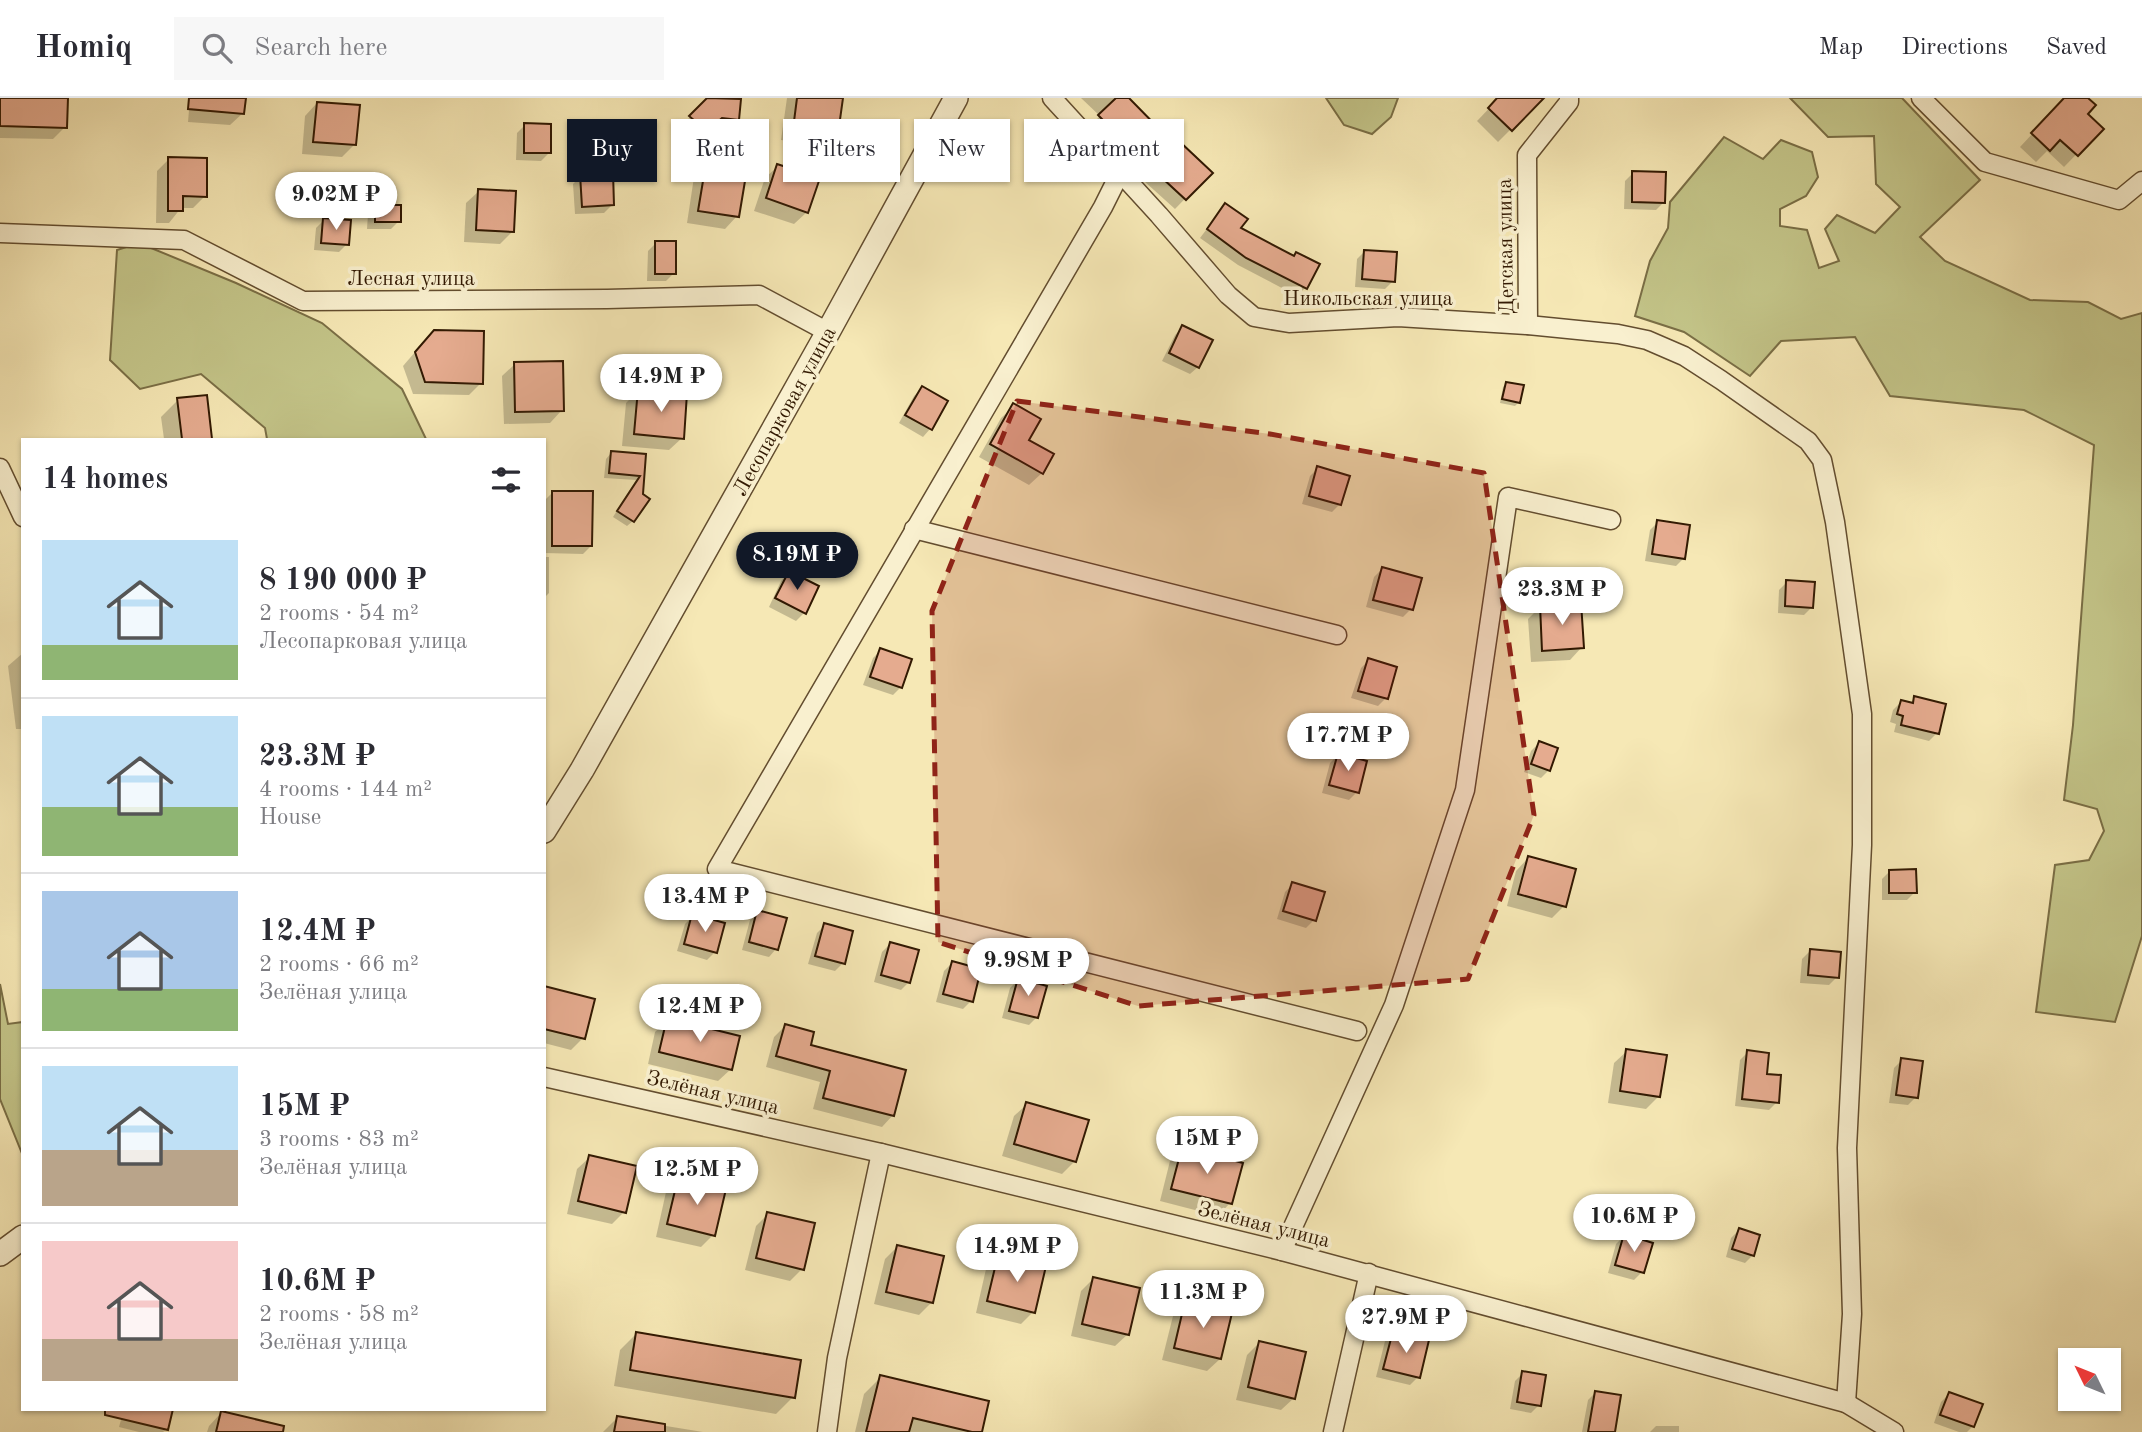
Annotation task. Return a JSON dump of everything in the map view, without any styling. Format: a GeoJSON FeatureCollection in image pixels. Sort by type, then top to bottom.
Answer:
{"type":"FeatureCollection","features":[{"type":"Feature","properties":{"kind":"street","name":"Лесопарковая улица"},"geometry":{"type":"LineString","coordinates":[[546,828],[582,770],[956,98]]}},
{"type":"Feature","properties":{"kind":"street","name":"Никольская улица"},"geometry":{"type":"LineString","coordinates":[[1052,98],[1071,119]]}},
{"type":"Feature","properties":{"kind":"street","name":"Детская улица"},"geometry":{"type":"LineString","coordinates":[[1528,325],[1527,155],[1569,102],[1569,98]]}},
{"type":"Feature","properties":{"kind":"street"},"geometry":{"type":"LineString","coordinates":[[1921,98],[1985,162],[2119,200],[2142,180]]}},
{"type":"Feature","properties":{"kind":"street"},"geometry":{"type":"LineString","coordinates":[[1116,182],[717,869],[1357,1031]]}},
{"type":"Feature","properties":{"kind":"street","name":"Никольская улица"},"geometry":{"type":"LineString","coordinates":[[1128,182],[1228,295],[1254,317],[1289,323],[1398,317],[1528,325],[1618,334],[1647,340],[1684,356],[1808,440],[1822,460],[1835,522],[1862,714],[1862,845],[1847,1148],[1852,1314],[1846,1404]]}},
{"type":"Feature","properties":{"kind":"street","name":"Лесная улица"},"geometry":{"type":"LineString","coordinates":[[0,233],[184,240],[303,301],[759,295],[828,332]]}},
{"type":"Feature","properties":{"kind":"street"},"geometry":{"type":"LineString","coordinates":[[0,468],[21,513]]}},
{"type":"Feature","properties":{"kind":"street"},"geometry":{"type":"LineString","coordinates":[[1282,1251],[1394,1005],[1465,790],[1508,497],[1611,520]]}},
{"type":"Feature","properties":{"kind":"street"},"geometry":{"type":"LineString","coordinates":[[914,529],[1337,635]]}},
{"type":"Feature","properties":{"kind":"street","name":"Зелёная улица"},"geometry":{"type":"LineString","coordinates":[[546,1077],[881,1153],[1369,1273],[1846,1404],[1894,1432]]}},
{"type":"Feature","properties":{"kind":"street"},"geometry":{"type":"LineString","coordinates":[[828,1432],[837,1358],[881,1153]]}},
{"type":"Feature","properties":{"kind":"street"},"geometry":{"type":"LineString","coordinates":[[0,1254],[21,1238]]}},
{"type":"Feature","properties":{"kind":"street"},"geometry":{"type":"LineString","coordinates":[[1333,1432],[1369,1273]]}},
{"type":"Feature","properties":{"kind":"highlighted area"},"geometry":{"type":"Polygon","coordinates":[[[1017,401],[1270,434],[1484,473],[1534,815],[1468,979],[1138,1006],[938,942],[932,611],[1017,401]]]}},
{"type":"Feature","properties":{"kind":"green space"},"geometry":{"type":"Polygon","coordinates":[[[1326,98],[1398,98],[1391,117],[1372,134],[1344,125],[1326,98]]]}},
{"type":"Feature","properties":{"kind":"green space"},"geometry":{"type":"Polygon","coordinates":[[[1790,98],[1902,98],[1980,180],[1920,237],[1945,261],[2030,300],[2088,302],[2121,319],[2142,313],[2142,936],[2115,1022],[2036,1012],[2055,865],[2089,860],[2104,831],[2097,809],[2064,800],[2073,725],[2094,445],[2024,410],[1890,396],[1855,337],[1781,341],[1750,376],[1684,332],[1635,316],[1650,261],[1668,228],[1670,202],[1724,137],[1763,159],[1781,140],[1812,152],[1818,177],[1806,196],[1780,209],[1780,226],[1807,230],[1819,268],[1839,261],[1825,229],[1837,215],[1875,233],[1900,207],[1876,184],[1874,136],[1828,137],[1790,98]]]}},
{"type":"Feature","properties":{"kind":"green space"},"geometry":{"type":"Polygon","coordinates":[[[139,243],[236,283],[322,323],[402,389],[426,438],[267,438],[265,428],[201,374],[140,389],[110,360],[117,250],[139,243]]]}},
{"type":"Feature","properties":{"kind":"green space"},"geometry":{"type":"Polygon","coordinates":[[[0,984],[8,1024],[21,1022],[21,1151],[0,1099],[0,984]]]}},
{"type":"Feature","properties":{"kind":"building"},"geometry":{"type":"Polygon","coordinates":[[[0,98],[68,98],[67,128],[0,126],[0,98]]]}},
{"type":"Feature","properties":{"kind":"building"},"geometry":{"type":"Polygon","coordinates":[[[189,98],[246,98],[244,114],[188,109],[189,98]]]}},
{"type":"Feature","properties":{"kind":"building"},"geometry":{"type":"Polygon","coordinates":[[[707,98],[741,99],[739,119],[693,119],[689,116],[707,98]]]}},
{"type":"Feature","properties":{"kind":"building"},"geometry":{"type":"Polygon","coordinates":[[[797,98],[843,98],[840,119],[794,119],[797,98]]]}},
{"type":"Feature","properties":{"kind":"building"},"geometry":{"type":"Polygon","coordinates":[[[1116,98],[1129,98],[1150,119],[1102,119],[1098,115],[1116,98]]]}},
{"type":"Feature","properties":{"kind":"building"},"geometry":{"type":"Polygon","coordinates":[[[1497,98],[1544,98],[1512,131],[1488,108],[1497,98]]]}},
{"type":"Feature","properties":{"kind":"building"},"geometry":{"type":"Polygon","coordinates":[[[2064,98],[2088,98],[2096,105],[2088,114],[2104,129],[2078,156],[2060,140],[2050,151],[2031,133],[2064,98]]]}},
{"type":"Feature","properties":{"kind":"building"},"geometry":{"type":"Polygon","coordinates":[[[317,102],[360,105],[356,145],[313,142],[317,102]]]}},
{"type":"Feature","properties":{"kind":"building"},"geometry":{"type":"Polygon","coordinates":[[[524,123],[551,124],[551,153],[524,153],[524,123]]]}},
{"type":"Feature","properties":{"kind":"building"},"geometry":{"type":"Polygon","coordinates":[[[1184,146],[1213,173],[1186,200],[1166,182],[1184,182],[1184,146]]]}},
{"type":"Feature","properties":{"kind":"building"},"geometry":{"type":"Polygon","coordinates":[[[168,157],[207,158],[207,197],[183,196],[183,211],[168,211],[168,157]]]}},
{"type":"Feature","properties":{"kind":"building"},"geometry":{"type":"Polygon","coordinates":[[[777,164],[783,166],[783,182],[819,182],[808,213],[766,198],[777,164]]]}},
{"type":"Feature","properties":{"kind":"building"},"geometry":{"type":"Polygon","coordinates":[[[1632,171],[1666,172],[1665,203],[1632,202],[1632,171]]]}},
{"type":"Feature","properties":{"kind":"building"},"geometry":{"type":"Polygon","coordinates":[[[580,182],[613,182],[614,205],[582,207],[580,182]]]}},
{"type":"Feature","properties":{"kind":"building"},"geometry":{"type":"Polygon","coordinates":[[[703,182],[745,182],[739,217],[698,211],[703,182]]]}},
{"type":"Feature","properties":{"kind":"building"},"geometry":{"type":"Polygon","coordinates":[[[478,189],[516,191],[514,232],[476,230],[478,189]]]}},
{"type":"Feature","properties":{"kind":"building"},"geometry":{"type":"Polygon","coordinates":[[[1225,203],[1248,219],[1241,228],[1294,256],[1296,252],[1320,264],[1307,289],[1246,258],[1207,229],[1225,203]]]}},
{"type":"Feature","properties":{"kind":"building"},"geometry":{"type":"Polygon","coordinates":[[[375,205],[401,205],[401,222],[375,222],[375,205]]]}},
{"type":"Feature","properties":{"kind":"building"},"geometry":{"type":"Polygon","coordinates":[[[323,218],[351,220],[349,245],[321,243],[323,218]]]}},
{"type":"Feature","properties":{"kind":"building"},"geometry":{"type":"Polygon","coordinates":[[[655,241],[676,241],[676,274],[655,274],[655,241]]]}},
{"type":"Feature","properties":{"kind":"building"},"geometry":{"type":"Polygon","coordinates":[[[1364,250],[1397,252],[1395,282],[1362,279],[1364,250]]]}},
{"type":"Feature","properties":{"kind":"building"},"geometry":{"type":"Polygon","coordinates":[[[1182,325],[1213,340],[1199,368],[1169,353],[1182,325]]]}},
{"type":"Feature","properties":{"kind":"building"},"geometry":{"type":"Polygon","coordinates":[[[434,330],[484,331],[483,384],[425,382],[415,352],[434,330]]]}},
{"type":"Feature","properties":{"kind":"building"},"geometry":{"type":"Polygon","coordinates":[[[563,361],[564,411],[515,412],[514,362],[563,361]]]}},
{"type":"Feature","properties":{"kind":"building"},"geometry":{"type":"Polygon","coordinates":[[[1506,382],[1524,385],[1520,403],[1502,399],[1506,382]]]}},
{"type":"Feature","properties":{"kind":"building"},"geometry":{"type":"Polygon","coordinates":[[[922,386],[948,401],[932,430],[905,415],[922,386]]]}},
{"type":"Feature","properties":{"kind":"building"},"geometry":{"type":"Polygon","coordinates":[[[638,389],[687,393],[684,439],[634,434],[638,389]]]}},
{"type":"Feature","properties":{"kind":"building"},"geometry":{"type":"Polygon","coordinates":[[[207,395],[212,438],[182,438],[177,398],[207,395]]]}},
{"type":"Feature","properties":{"kind":"building"},"geometry":{"type":"Polygon","coordinates":[[[1013,403],[1041,419],[1029,440],[1054,454],[1043,474],[990,444],[1013,403]]]}},
{"type":"Feature","properties":{"kind":"building"},"geometry":{"type":"Polygon","coordinates":[[[611,451],[646,454],[643,494],[650,499],[634,522],[617,511],[640,476],[609,473],[611,451]]]}},
{"type":"Feature","properties":{"kind":"building"},"geometry":{"type":"Polygon","coordinates":[[[1317,466],[1350,476],[1341,505],[1309,496],[1317,466]]]}},
{"type":"Feature","properties":{"kind":"building"},"geometry":{"type":"Polygon","coordinates":[[[552,491],[593,491],[592,546],[552,546],[552,491]]]}},
{"type":"Feature","properties":{"kind":"building"},"geometry":{"type":"Polygon","coordinates":[[[1657,520],[1690,525],[1685,559],[1652,554],[1657,520]]]}},
{"type":"Feature","properties":{"kind":"building"},"geometry":{"type":"Polygon","coordinates":[[[1382,567],[1422,578],[1413,610],[1373,600],[1382,567]]]}},
{"type":"Feature","properties":{"kind":"building"},"geometry":{"type":"Polygon","coordinates":[[[789,571],[819,586],[806,614],[775,598],[789,571]]]}},
{"type":"Feature","properties":{"kind":"building"},"geometry":{"type":"Polygon","coordinates":[[[1786,580],[1815,582],[1813,608],[1785,606],[1786,580]]]}},
{"type":"Feature","properties":{"kind":"building"},"geometry":{"type":"Polygon","coordinates":[[[1581,602],[1584,648],[1542,651],[1540,605],[1581,602]]]}},
{"type":"Feature","properties":{"kind":"building"},"geometry":{"type":"Polygon","coordinates":[[[880,648],[912,659],[902,688],[870,677],[880,648]]]}},
{"type":"Feature","properties":{"kind":"building"},"geometry":{"type":"Polygon","coordinates":[[[1368,658],[1397,667],[1388,699],[1358,691],[1368,658]]]}},
{"type":"Feature","properties":{"kind":"building"},"geometry":{"type":"Polygon","coordinates":[[[1914,696],[1946,704],[1939,734],[1901,725],[1903,716],[1897,714],[1901,700],[1913,703],[1914,696]]]}},
{"type":"Feature","properties":{"kind":"building"},"geometry":{"type":"Polygon","coordinates":[[[1539,741],[1558,748],[1550,771],[1531,764],[1539,741]]]}},
{"type":"Feature","properties":{"kind":"building"},"geometry":{"type":"Polygon","coordinates":[[[1338,753],[1367,761],[1359,793],[1329,785],[1338,753]]]}},
{"type":"Feature","properties":{"kind":"building"},"geometry":{"type":"Polygon","coordinates":[[[1528,856],[1576,869],[1566,907],[1518,894],[1528,856]]]}},
{"type":"Feature","properties":{"kind":"building"},"geometry":{"type":"Polygon","coordinates":[[[1916,869],[1917,893],[1889,893],[1889,870],[1916,869]]]}},
{"type":"Feature","properties":{"kind":"building"},"geometry":{"type":"Polygon","coordinates":[[[1292,882],[1325,892],[1316,921],[1283,911],[1292,882]]]}},
{"type":"Feature","properties":{"kind":"building"},"geometry":{"type":"Polygon","coordinates":[[[757,910],[787,918],[778,950],[749,942],[757,910]]]}},
{"type":"Feature","properties":{"kind":"building"},"geometry":{"type":"Polygon","coordinates":[[[692,914],[725,923],[717,953],[684,944],[692,914]]]}},
{"type":"Feature","properties":{"kind":"building"},"geometry":{"type":"Polygon","coordinates":[[[824,923],[853,931],[845,964],[815,956],[824,923]]]}},
{"type":"Feature","properties":{"kind":"building"},"geometry":{"type":"Polygon","coordinates":[[[890,942],[919,950],[910,983],[881,975],[890,942]]]}},
{"type":"Feature","properties":{"kind":"building"},"geometry":{"type":"Polygon","coordinates":[[[1810,949],[1841,952],[1839,978],[1808,975],[1810,949]]]}},
{"type":"Feature","properties":{"kind":"building"},"geometry":{"type":"Polygon","coordinates":[[[952,961],[981,969],[973,1002],[943,994],[952,961]]]}},
{"type":"Feature","properties":{"kind":"building"},"geometry":{"type":"Polygon","coordinates":[[[1018,978],[1047,986],[1038,1018],[1009,1011],[1018,978]]]}},
{"type":"Feature","properties":{"kind":"building"},"geometry":{"type":"Polygon","coordinates":[[[546,987],[595,999],[585,1039],[546,1029],[546,987]]]}},
{"type":"Feature","properties":{"kind":"building"},"geometry":{"type":"Polygon","coordinates":[[[667,1018],[740,1036],[732,1070],[659,1052],[667,1018]]]}},
{"type":"Feature","properties":{"kind":"building"},"geometry":{"type":"Polygon","coordinates":[[[785,1024],[814,1032],[811,1045],[906,1070],[894,1116],[823,1098],[830,1071],[776,1056],[785,1024]]]}},
{"type":"Feature","properties":{"kind":"building"},"geometry":{"type":"Polygon","coordinates":[[[1626,1049],[1667,1055],[1660,1097],[1620,1091],[1626,1049]]]}},
{"type":"Feature","properties":{"kind":"building"},"geometry":{"type":"Polygon","coordinates":[[[1747,1050],[1769,1053],[1767,1074],[1781,1075],[1779,1103],[1742,1099],[1747,1050]]]}},
{"type":"Feature","properties":{"kind":"building"},"geometry":{"type":"Polygon","coordinates":[[[1901,1058],[1923,1061],[1918,1098],[1896,1095],[1901,1058]]]}},
{"type":"Feature","properties":{"kind":"building"},"geometry":{"type":"Polygon","coordinates":[[[1026,1102],[1089,1120],[1076,1162],[1014,1144],[1026,1102]]]}},
{"type":"Feature","properties":{"kind":"building"},"geometry":{"type":"Polygon","coordinates":[[[1182,1147],[1243,1163],[1232,1204],[1171,1189],[1182,1147]]]}},
{"type":"Feature","properties":{"kind":"building"},"geometry":{"type":"Polygon","coordinates":[[[589,1155],[637,1166],[626,1213],[578,1201],[589,1155]]]}},
{"type":"Feature","properties":{"kind":"building"},"geometry":{"type":"Polygon","coordinates":[[[678,1178],[726,1189],[715,1236],[667,1224],[678,1178]]]}},
{"type":"Feature","properties":{"kind":"building"},"geometry":{"type":"Polygon","coordinates":[[[767,1212],[815,1223],[804,1270],[756,1258],[767,1212]]]}},
{"type":"Feature","properties":{"kind":"building"},"geometry":{"type":"Polygon","coordinates":[[[1739,1228],[1760,1235],[1754,1256],[1732,1249],[1739,1228]]]}},
{"type":"Feature","properties":{"kind":"building"},"geometry":{"type":"Polygon","coordinates":[[[1624,1234],[1653,1243],[1644,1273],[1615,1265],[1624,1234]]]}},
{"type":"Feature","properties":{"kind":"building"},"geometry":{"type":"Polygon","coordinates":[[[897,1245],[944,1256],[933,1303],[886,1292],[897,1245]]]}},
{"type":"Feature","properties":{"kind":"building"},"geometry":{"type":"Polygon","coordinates":[[[998,1255],[1046,1266],[1035,1313],[987,1301],[998,1255]]]}},
{"type":"Feature","properties":{"kind":"building"},"geometry":{"type":"Polygon","coordinates":[[[1093,1277],[1140,1288],[1129,1335],[1082,1324],[1093,1277]]]}},
{"type":"Feature","properties":{"kind":"building"},"geometry":{"type":"Polygon","coordinates":[[[1185,1301],[1232,1313],[1221,1359],[1174,1348],[1185,1301]]]}},
{"type":"Feature","properties":{"kind":"building"},"geometry":{"type":"Polygon","coordinates":[[[1393,1331],[1429,1340],[1420,1378],[1383,1369],[1393,1331]]]}},
{"type":"Feature","properties":{"kind":"building"},"geometry":{"type":"Polygon","coordinates":[[[636,1332],[801,1360],[795,1398],[630,1370],[636,1332]]]}},
{"type":"Feature","properties":{"kind":"building"},"geometry":{"type":"Polygon","coordinates":[[[1259,1341],[1306,1352],[1295,1399],[1248,1387],[1259,1341]]]}},
{"type":"Feature","properties":{"kind":"building"},"geometry":{"type":"Polygon","coordinates":[[[1522,1371],[1546,1375],[1541,1406],[1517,1402],[1522,1371]]]}},
{"type":"Feature","properties":{"kind":"building"},"geometry":{"type":"Polygon","coordinates":[[[880,1375],[989,1401],[982,1432],[913,1418],[909,1432],[866,1432],[880,1375]]]}},
{"type":"Feature","properties":{"kind":"building"},"geometry":{"type":"Polygon","coordinates":[[[1595,1391],[1621,1395],[1615,1432],[1588,1432],[1595,1391]]]}},
{"type":"Feature","properties":{"kind":"building"},"geometry":{"type":"Polygon","coordinates":[[[1949,1392],[1983,1404],[1974,1427],[1940,1415],[1949,1392]]]}},
{"type":"Feature","properties":{"kind":"building"},"geometry":{"type":"Polygon","coordinates":[[[105,1411],[173,1411],[168,1430],[105,1415],[105,1411]]]}},
{"type":"Feature","properties":{"kind":"building"},"geometry":{"type":"Polygon","coordinates":[[[221,1411],[284,1426],[283,1432],[216,1432],[221,1411]]]}},
{"type":"Feature","properties":{"kind":"building"},"geometry":{"type":"Polygon","coordinates":[[[617,1416],[665,1424],[665,1432],[614,1432],[617,1416]]]}}]}
